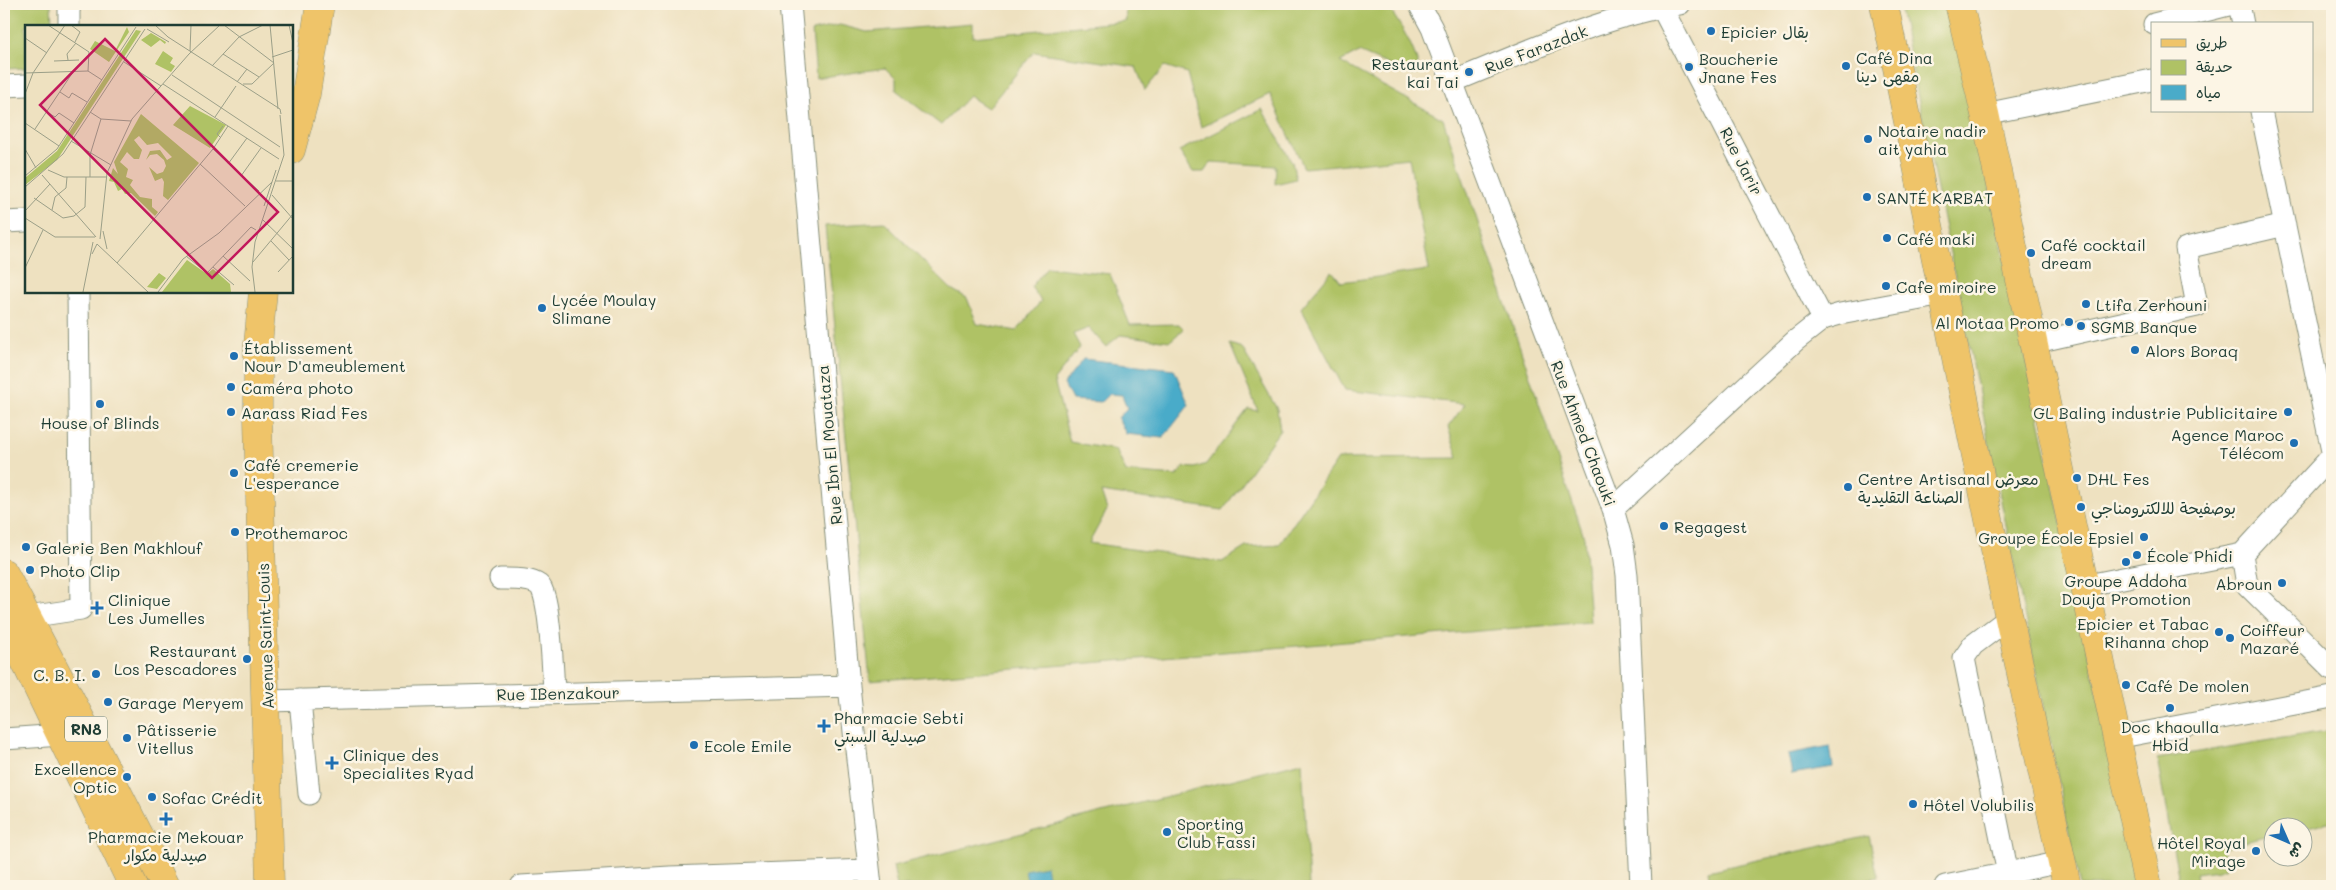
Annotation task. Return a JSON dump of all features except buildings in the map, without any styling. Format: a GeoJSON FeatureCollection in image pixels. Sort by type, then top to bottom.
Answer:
{"type":"FeatureCollection","features":[{"type":"Feature","properties":{"kind":"main road"},"geometry":{"type":"LineString","coordinates":[[292,146],[306,94],[320,4]]}},
{"type":"Feature","properties":{"kind":"main road"},"geometry":{"type":"LineString","coordinates":[[1884,4],[2009,618],[2065,874]]}},
{"type":"Feature","properties":{"kind":"main road"},"geometry":{"type":"LineString","coordinates":[[1959,4],[2148,886]]}},
{"type":"Feature","properties":{"kind":"main road","name":"Avenue Saint-Louis"},"geometry":{"type":"LineString","coordinates":[[263,292],[258,345],[258,419],[267,701],[267,878]]}},
{"type":"Feature","properties":{"kind":"main road","name":"RN8"},"geometry":{"type":"LineString","coordinates":[[4,573],[16,617],[62,735],[133,886]]}},
{"type":"Feature","properties":{"kind":"main road","name":"RN8"},"geometry":{"type":"LineString","coordinates":[[16,617],[165,886]]}},
{"type":"Feature","properties":{"kind":"street"},"geometry":{"type":"LineString","coordinates":[[69,25],[68,10],[71,4]]}},
{"type":"Feature","properties":{"kind":"street","name":"Rue Ibn El Mouataza"},"geometry":{"type":"LineString","coordinates":[[790,4],[849,686],[870,878]]}},
{"type":"Feature","properties":{"kind":"street","name":"Rue Ahmed Chaouki"},"geometry":{"type":"LineString","coordinates":[[1419,4],[1432,28],[1613,509],[1626,560],[1641,886]]}},
{"type":"Feature","properties":{"kind":"street"},"geometry":{"type":"LineString","coordinates":[[2162,22],[2232,4]]}},
{"type":"Feature","properties":{"kind":"street"},"geometry":{"type":"LineString","coordinates":[[2239,4],[2243,22]]}},
{"type":"Feature","properties":{"kind":"street","name":"Rue Farazdak"},"geometry":{"type":"LineString","coordinates":[[1452,82],[1572,34],[1667,5]]}},
{"type":"Feature","properties":{"kind":"street","name":"Rue Jarir"},"geometry":{"type":"LineString","coordinates":[[1667,5],[1824,319]]}},
{"type":"Feature","properties":{"kind":"street"},"geometry":{"type":"LineString","coordinates":[[1984,114],[2151,80]]}},
{"type":"Feature","properties":{"kind":"street"},"geometry":{"type":"LineString","coordinates":[[4,86],[25,85]]}},
{"type":"Feature","properties":{"kind":"street"},"geometry":{"type":"LineString","coordinates":[[2261,112],[2332,451]]}},
{"type":"Feature","properties":{"kind":"street"},"geometry":{"type":"LineString","coordinates":[[4,222],[25,221]]}},
{"type":"Feature","properties":{"kind":"street"},"geometry":{"type":"LineString","coordinates":[[2032,343],[2197,306],[2186,248],[2285,225]]}},
{"type":"Feature","properties":{"kind":"street"},"geometry":{"type":"LineString","coordinates":[[16,617],[82,609],[78,292]]}},
{"type":"Feature","properties":{"kind":"street"},"geometry":{"type":"LineString","coordinates":[[1613,509],[1795,341],[1824,319],[1943,295]]}},
{"type":"Feature","properties":{"kind":"street"},"geometry":{"type":"LineString","coordinates":[[2083,586],[2242,554],[2332,456]]}},
{"type":"Feature","properties":{"kind":"street"},"geometry":{"type":"LineString","coordinates":[[2242,554],[2247,585],[2332,669]]}},
{"type":"Feature","properties":{"kind":"street"},"geometry":{"type":"LineString","coordinates":[[500,579],[534,583],[543,590],[549,619],[554,692]]}},
{"type":"Feature","properties":{"kind":"street"},"geometry":{"type":"LineString","coordinates":[[2008,874],[1964,658],[1973,644],[2009,618]]}},
{"type":"Feature","properties":{"kind":"street","name":"Rue IBenzakour"},"geometry":{"type":"LineString","coordinates":[[267,701],[554,692],[849,686]]}},
{"type":"Feature","properties":{"kind":"street"},"geometry":{"type":"LineString","coordinates":[[2116,738],[2332,697]]}},
{"type":"Feature","properties":{"kind":"street"},"geometry":{"type":"LineString","coordinates":[[300,700],[308,794]]}},
{"type":"Feature","properties":{"kind":"street"},"geometry":{"type":"LineString","coordinates":[[4,739],[62,735]]}},
{"type":"Feature","properties":{"kind":"street"},"geometry":{"type":"LineString","coordinates":[[1945,886],[2008,874],[2065,874]]}},
{"type":"Feature","properties":{"kind":"street"},"geometry":{"type":"LineString","coordinates":[[521,886],[870,878]]}},
{"type":"Feature","properties":{"kind":"green space"},"geometry":{"type":"Polygon","coordinates":[[[4,4],[51,4],[52,25],[25,25],[25,68],[4,69],[4,4]]]}},
{"type":"Feature","properties":{"kind":"green space"},"geometry":{"type":"Polygon","coordinates":[[[1125,4],[1386,4],[1411,46],[1418,64],[1419,73],[1412,75],[1359,52],[1340,62],[1443,119],[1584,537],[1590,622],[870,681],[825,226],[884,222],[951,289],[967,298],[977,324],[1017,331],[1041,301],[1031,287],[1047,267],[1110,274],[1130,325],[1179,324],[1184,329],[1170,341],[1120,335],[1106,347],[1089,328],[1073,334],[1080,347],[1054,380],[1070,442],[1116,450],[1126,472],[1177,476],[1184,467],[1195,468],[1206,464],[1248,409],[1258,411],[1230,344],[1242,348],[1277,409],[1280,430],[1223,510],[1101,492],[1107,510],[1089,543],[1222,562],[1246,547],[1279,545],[1338,459],[1458,458],[1448,427],[1465,404],[1345,390],[1301,308],[1332,271],[1341,282],[1429,270],[1409,158],[1304,168],[1270,94],[1201,127],[1187,73],[1165,66],[1145,90],[1136,67],[1034,52],[988,108],[969,96],[941,125],[896,90],[896,79],[885,68],[816,78],[812,31],[840,25],[867,32],[973,23],[973,37],[1126,21],[1125,4]]]}},
{"type":"Feature","properties":{"kind":"green space"},"geometry":{"type":"Polygon","coordinates":[[[1899,4],[1950,4],[2139,886],[2080,886],[1899,4]]]}},
{"type":"Feature","properties":{"kind":"green space"},"geometry":{"type":"Polygon","coordinates":[[[1262,109],[1292,162],[1296,179],[1275,184],[1276,166],[1211,162],[1204,172],[1193,172],[1179,151],[1262,109]]]}},
{"type":"Feature","properties":{"kind":"green space"},"geometry":{"type":"Polygon","coordinates":[[[2332,730],[2332,821],[2314,826],[2314,818],[2264,818],[2264,837],[2236,844],[2223,850],[2226,869],[2196,873],[2198,886],[2180,886],[2157,759],[2332,730]]]}},
{"type":"Feature","properties":{"kind":"green space","name":"Sporting Club Fassi"},"geometry":{"type":"Polygon","coordinates":[[[1302,762],[1309,886],[897,886],[893,866],[1302,762]]]}},
{"type":"Feature","properties":{"kind":"green space"},"geometry":{"type":"Polygon","coordinates":[[[1869,836],[1878,877],[1835,886],[1711,886],[1708,871],[1869,836]]]}},
{"type":"Feature","properties":{"kind":"water"},"geometry":{"type":"Polygon","coordinates":[[[1083,359],[1174,369],[1189,405],[1163,438],[1126,434],[1118,418],[1127,408],[1122,395],[1109,394],[1101,402],[1072,400],[1064,384],[1083,359]]]}},
{"type":"Feature","properties":{"kind":"water"},"geometry":{"type":"Polygon","coordinates":[[[1830,746],[1833,767],[1792,774],[1788,754],[1830,746]]]}},
{"type":"Feature","properties":{"kind":"water"},"geometry":{"type":"Polygon","coordinates":[[[1046,866],[1050,886],[1028,886],[1025,870],[1046,866]]]}},
{"type":"Feature","properties":{"kind":"place","name":"Epicier بقال"},"geometry":{"type":"Point","coordinates":[1711,31]}},
{"type":"Feature","properties":{"kind":"place","name":"Café Dina مقهى دينا"},"geometry":{"type":"Point","coordinates":[1846,66]}},
{"type":"Feature","properties":{"kind":"place","name":"Boucherie Jnane Fes"},"geometry":{"type":"Point","coordinates":[1689,67]}},
{"type":"Feature","properties":{"kind":"place","name":"Restaurant kai Tai"},"geometry":{"type":"Point","coordinates":[1469,72]}},
{"type":"Feature","properties":{"kind":"place","name":"Notaire nadir ait yahia"},"geometry":{"type":"Point","coordinates":[1868,139]}},
{"type":"Feature","properties":{"kind":"place","name":"SANTÉ KARBAT"},"geometry":{"type":"Point","coordinates":[1867,197]}},
{"type":"Feature","properties":{"kind":"place","name":"Café maki"},"geometry":{"type":"Point","coordinates":[1887,238]}},
{"type":"Feature","properties":{"kind":"place","name":"Café cocktail dream"},"geometry":{"type":"Point","coordinates":[2031,253]}},
{"type":"Feature","properties":{"kind":"place","name":"Cafe miroire"},"geometry":{"type":"Point","coordinates":[1886,286]}},
{"type":"Feature","properties":{"kind":"place","name":"Ltifa Zerhouni"},"geometry":{"type":"Point","coordinates":[2086,304]}},
{"type":"Feature","properties":{"kind":"place","name":"Lycée Moulay Slimane"},"geometry":{"type":"Point","coordinates":[542,308]}},
{"type":"Feature","properties":{"kind":"place","name":"Al Motaa Promo"},"geometry":{"type":"Point","coordinates":[2069,322]}},
{"type":"Feature","properties":{"kind":"place","name":"SGMB Banque"},"geometry":{"type":"Point","coordinates":[2081,326]}},
{"type":"Feature","properties":{"kind":"place","name":"Alors Boraq"},"geometry":{"type":"Point","coordinates":[2135,350]}},
{"type":"Feature","properties":{"kind":"place","name":"Établissement Nour D'ameublement"},"geometry":{"type":"Point","coordinates":[234,356]}},
{"type":"Feature","properties":{"kind":"place","name":"Caméra photo"},"geometry":{"type":"Point","coordinates":[231,387]}},
{"type":"Feature","properties":{"kind":"place","name":"House of Blinds"},"geometry":{"type":"Point","coordinates":[100,404]}},
{"type":"Feature","properties":{"kind":"place","name":"Aarass Riad Fes"},"geometry":{"type":"Point","coordinates":[231,412]}},
{"type":"Feature","properties":{"kind":"place","name":"GL Baling industrie Publicitaire"},"geometry":{"type":"Point","coordinates":[2288,412]}},
{"type":"Feature","properties":{"kind":"place","name":"Agence Maroc Télécom"},"geometry":{"type":"Point","coordinates":[2294,443]}},
{"type":"Feature","properties":{"kind":"place","name":"Café cremerie L'esperance"},"geometry":{"type":"Point","coordinates":[234,473]}},
{"type":"Feature","properties":{"kind":"place","name":"DHL Fes"},"geometry":{"type":"Point","coordinates":[2077,478]}},
{"type":"Feature","properties":{"kind":"place","name":"Centre Artisanal معرض الصناعة التقليدية"},"geometry":{"type":"Point","coordinates":[1848,487]}},
{"type":"Feature","properties":{"kind":"place","name":"بوصفيحة للالكترومناجي"},"geometry":{"type":"Point","coordinates":[2081,507]}},
{"type":"Feature","properties":{"kind":"place","name":"Regagest"},"geometry":{"type":"Point","coordinates":[1664,526]}},
{"type":"Feature","properties":{"kind":"place","name":"Prothemaroc"},"geometry":{"type":"Point","coordinates":[235,532]}},
{"type":"Feature","properties":{"kind":"place","name":"Groupe École Epsiel"},"geometry":{"type":"Point","coordinates":[2144,537]}},
{"type":"Feature","properties":{"kind":"place","name":"Galerie Ben Makhlouf"},"geometry":{"type":"Point","coordinates":[26,547]}},
{"type":"Feature","properties":{"kind":"place","name":"École Phidi"},"geometry":{"type":"Point","coordinates":[2137,555]}},
{"type":"Feature","properties":{"kind":"place","name":"Groupe Addoha Douja Promotion"},"geometry":{"type":"Point","coordinates":[2126,562]}},
{"type":"Feature","properties":{"kind":"place","name":"Photo Clip"},"geometry":{"type":"Point","coordinates":[30,570]}},
{"type":"Feature","properties":{"kind":"place","name":"Abroun"},"geometry":{"type":"Point","coordinates":[2282,583]}},
{"type":"Feature","properties":{"kind":"place","name":"Clinique Les Jumelles"},"geometry":{"type":"Point","coordinates":[97,608]}},
{"type":"Feature","properties":{"kind":"place","name":"Epicier et Tabac Rihanna chop"},"geometry":{"type":"Point","coordinates":[2219,632]}},
{"type":"Feature","properties":{"kind":"place","name":"Coiffeur Mazaré"},"geometry":{"type":"Point","coordinates":[2230,638]}},
{"type":"Feature","properties":{"kind":"place","name":"Restaurant Los Pescadores"},"geometry":{"type":"Point","coordinates":[247,659]}},
{"type":"Feature","properties":{"kind":"place","name":"C. B. I."},"geometry":{"type":"Point","coordinates":[96,674]}},
{"type":"Feature","properties":{"kind":"place","name":"Café De molen"},"geometry":{"type":"Point","coordinates":[2126,685]}},
{"type":"Feature","properties":{"kind":"place","name":"Garage Meryem"},"geometry":{"type":"Point","coordinates":[108,702]}},
{"type":"Feature","properties":{"kind":"place","name":"Doc khaoulla Hbid"},"geometry":{"type":"Point","coordinates":[2170,708]}},
{"type":"Feature","properties":{"kind":"place","name":"Pharmacie Sebti صيدلية السبتي"},"geometry":{"type":"Point","coordinates":[824,726]}},
{"type":"Feature","properties":{"kind":"place","name":"Pâtisserie Vitellus"},"geometry":{"type":"Point","coordinates":[127,738]}},
{"type":"Feature","properties":{"kind":"place","name":"Ecole Emile"},"geometry":{"type":"Point","coordinates":[694,745]}},
{"type":"Feature","properties":{"kind":"place","name":"Clinique des Specialites Ryad"},"geometry":{"type":"Point","coordinates":[332,763]}},
{"type":"Feature","properties":{"kind":"place","name":"Excellence Optic"},"geometry":{"type":"Point","coordinates":[127,777]}},
{"type":"Feature","properties":{"kind":"place","name":"Sofac Crédit"},"geometry":{"type":"Point","coordinates":[152,797]}},
{"type":"Feature","properties":{"kind":"place","name":"Hôtel Volubilis"},"geometry":{"type":"Point","coordinates":[1913,804]}},
{"type":"Feature","properties":{"kind":"place","name":"Pharmacie Mekouar صيدلية مكوار"},"geometry":{"type":"Point","coordinates":[166,819]}},
{"type":"Feature","properties":{"kind":"place","name":"Sporting Club Fassi"},"geometry":{"type":"Point","coordinates":[1167,832]}},
{"type":"Feature","properties":{"kind":"place","name":"Hôtel Royal Mirage"},"geometry":{"type":"Point","coordinates":[2256,851]}}]}
